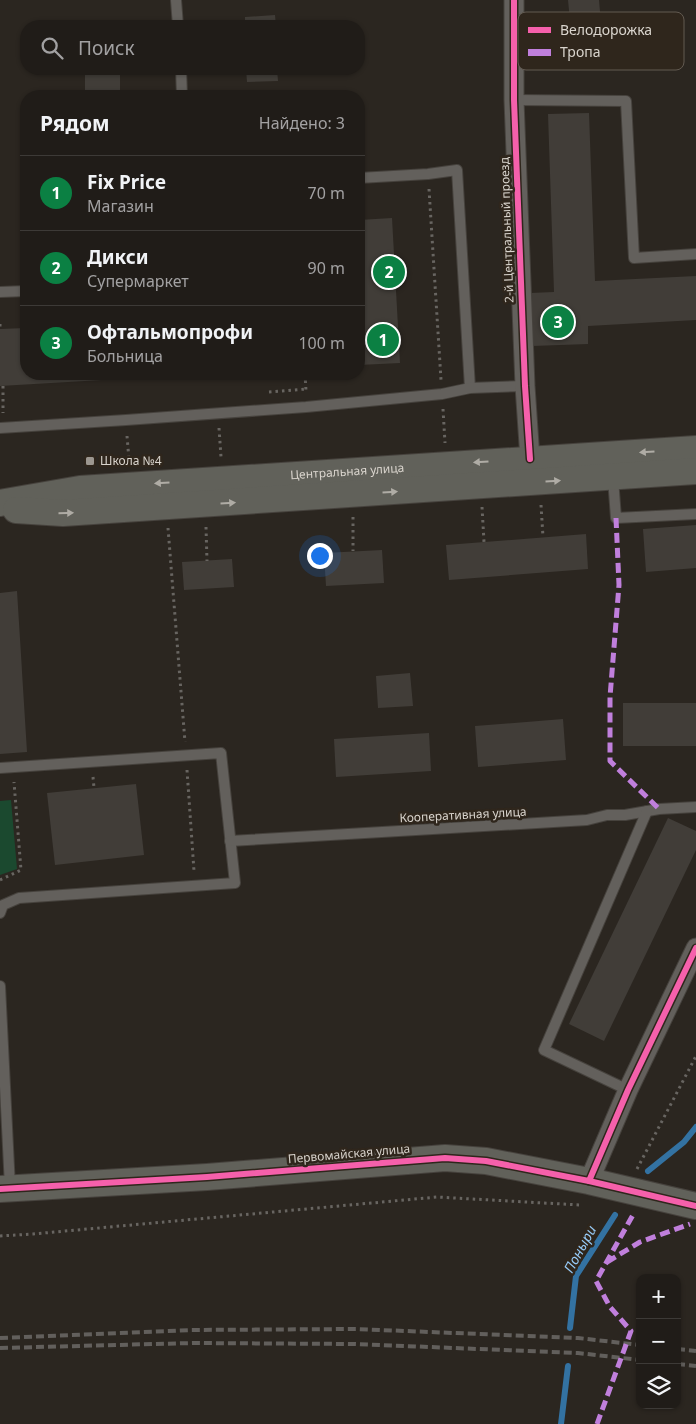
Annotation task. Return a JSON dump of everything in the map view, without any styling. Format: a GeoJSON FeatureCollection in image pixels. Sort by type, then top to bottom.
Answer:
{"type":"FeatureCollection","features":[{"type":"Feature","properties":{"kind":"main road","name":"Центральная улица"},"geometry":{"type":"LineString","coordinates":[[0,503],[80,488],[696,449]]}},
{"type":"Feature","properties":{"kind":"main road","name":"Центральная улица"},"geometry":{"type":"LineString","coordinates":[[0,509],[63,513],[82,512],[696,471]]}},
{"type":"Feature","properties":{"kind":"main road","name":"Первомайская улица"},"geometry":{"type":"LineString","coordinates":[[5,1188],[207,1177],[445,1158],[486,1161],[586,1193],[696,1206]]}},
{"type":"Feature","properties":{"kind":"street","name":"2-й Центральный проезд"},"geometry":{"type":"LineString","coordinates":[[514,0],[514,100],[525,386],[530,459]]}},
{"type":"Feature","properties":{"kind":"street"},"geometry":{"type":"LineString","coordinates":[[586,1193],[628,1090],[696,948]]}},
{"type":"Feature","properties":{"kind":"lane"},"geometry":{"type":"LineString","coordinates":[[176,0],[178,20]]}},
{"type":"Feature","properties":{"kind":"lane"},"geometry":{"type":"LineString","coordinates":[[180,75],[182,90]]}},
{"type":"Feature","properties":{"kind":"lane"},"geometry":{"type":"LineString","coordinates":[[514,100],[626,100],[634,258],[696,254]]}},
{"type":"Feature","properties":{"kind":"lane"},"geometry":{"type":"LineString","coordinates":[[365,178],[428,174],[457,170],[470,388]]}},
{"type":"Feature","properties":{"kind":"lane"},"geometry":{"type":"LineString","coordinates":[[0,292],[20,291]]}},
{"type":"Feature","properties":{"kind":"lane"},"geometry":{"type":"LineString","coordinates":[[2,428],[267,410],[442,394],[470,388],[525,386]]}},
{"type":"Feature","properties":{"kind":"lane"},"geometry":{"type":"LineString","coordinates":[[613,477],[616,518],[696,514]]}},
{"type":"Feature","properties":{"kind":"lane"},"geometry":{"type":"LineString","coordinates":[[0,768],[221,753],[235,883],[20,898],[3,905],[0,913]]}},
{"type":"Feature","properties":{"kind":"lane","name":"Кооперативная улица"},"geometry":{"type":"LineString","coordinates":[[230,841],[587,820],[607,815],[625,815],[659,809],[696,807]]}},
{"type":"Feature","properties":{"kind":"lane"},"geometry":{"type":"LineString","coordinates":[[628,1090],[544,1050],[647,811]]}},
{"type":"Feature","properties":{"kind":"lane"},"geometry":{"type":"LineString","coordinates":[[0,986],[5,1188]]}},
{"type":"Feature","properties":{"kind":"path"},"geometry":{"type":"LineString","coordinates":[[428,174],[446,445]]}},
{"type":"Feature","properties":{"kind":"path"},"geometry":{"type":"LineString","coordinates":[[0,324],[0,329]]}},
{"type":"Feature","properties":{"kind":"path"},"geometry":{"type":"LineString","coordinates":[[2,428],[3,386]]}},
{"type":"Feature","properties":{"kind":"path"},"geometry":{"type":"LineString","coordinates":[[541,497],[543,537]]}},
{"type":"Feature","properties":{"kind":"path"},"geometry":{"type":"LineString","coordinates":[[482,501],[484,542]]}},
{"type":"Feature","properties":{"kind":"path"},"geometry":{"type":"LineString","coordinates":[[353,509],[353,551]]}},
{"type":"Feature","properties":{"kind":"path"},"geometry":{"type":"LineString","coordinates":[[206,525],[207,561]]}},
{"type":"Feature","properties":{"kind":"path"},"geometry":{"type":"LineString","coordinates":[[168,528],[195,887]]}},
{"type":"Feature","properties":{"kind":"path"},"geometry":{"type":"LineString","coordinates":[[0,880],[21,870],[13,768]]}},
{"type":"Feature","properties":{"kind":"path"},"geometry":{"type":"LineString","coordinates":[[634,1174],[696,1056]]}},
{"type":"Feature","properties":{"kind":"path"},"geometry":{"type":"LineString","coordinates":[[0,1236],[437,1197],[586,1193]]}},
{"type":"Feature","properties":{"kind":"green space"},"geometry":{"type":"Polygon","coordinates":[[[11,800],[17,869],[0,875],[0,801],[11,800]]]}},
{"type":"Feature","properties":{"kind":"building"},"geometry":{"type":"Polygon","coordinates":[[[568,0],[599,0],[600,12],[569,12],[568,0]]]}},
{"type":"Feature","properties":{"kind":"building"},"geometry":{"type":"Polygon","coordinates":[[[275,15],[275,20],[245,20],[245,17],[275,15]]]}},
{"type":"Feature","properties":{"kind":"building"},"geometry":{"type":"Polygon","coordinates":[[[85,75],[120,75],[120,90],[85,90],[85,75]]]}},
{"type":"Feature","properties":{"kind":"building"},"geometry":{"type":"Polygon","coordinates":[[[246,75],[278,75],[278,81],[247,82],[246,75]]]}},
{"type":"Feature","properties":{"kind":"building"},"geometry":{"type":"Polygon","coordinates":[[[589,113],[595,281],[696,276],[696,320],[588,326],[588,344],[532,346],[530,293],[554,292],[548,114],[589,113]]]}},
{"type":"Feature","properties":{"kind":"building"},"geometry":{"type":"Polygon","coordinates":[[[392,218],[400,363],[365,365],[365,220],[392,218]]]}},
{"type":"Feature","properties":{"kind":"building"},"geometry":{"type":"Polygon","coordinates":[[[20,328],[20,380],[102,380],[0,386],[0,329],[20,328]]]}},
{"type":"Feature","properties":{"kind":"building"},"geometry":{"type":"Polygon","coordinates":[[[696,525],[696,568],[646,572],[643,529],[696,525]]]}},
{"type":"Feature","properties":{"kind":"building"},"geometry":{"type":"Polygon","coordinates":[[[586,534],[588,569],[449,580],[446,545],[586,534]]]}},
{"type":"Feature","properties":{"kind":"building"},"geometry":{"type":"Polygon","coordinates":[[[382,550],[384,583],[326,586],[324,553],[382,550]]]}},
{"type":"Feature","properties":{"kind":"building"},"geometry":{"type":"Polygon","coordinates":[[[232,559],[234,587],[184,590],[182,562],[232,559]]]}},
{"type":"Feature","properties":{"kind":"building"},"geometry":{"type":"Polygon","coordinates":[[[17,591],[27,752],[0,754],[0,593],[17,591]]]}},
{"type":"Feature","properties":{"kind":"building"},"geometry":{"type":"Polygon","coordinates":[[[410,673],[413,706],[378,708],[376,676],[410,673]]]}},
{"type":"Feature","properties":{"kind":"building"},"geometry":{"type":"Polygon","coordinates":[[[623,703],[696,703],[696,746],[623,746],[623,703]]]}},
{"type":"Feature","properties":{"kind":"building"},"geometry":{"type":"Polygon","coordinates":[[[563,719],[566,760],[478,767],[475,726],[563,719]]]}},
{"type":"Feature","properties":{"kind":"building"},"geometry":{"type":"Polygon","coordinates":[[[429,733],[431,771],[336,777],[334,739],[429,733]]]}},
{"type":"Feature","properties":{"kind":"building"},"geometry":{"type":"Polygon","coordinates":[[[136,784],[144,855],[55,865],[47,793],[136,784]]]}},
{"type":"Feature","properties":{"kind":"building"},"geometry":{"type":"Polygon","coordinates":[[[668,818],[696,831],[696,850],[604,1041],[569,1024],[668,818]]]}},
{"type":"Feature","properties":{"kind":"waterway","name":"Поныри"},"geometry":{"type":"LineString","coordinates":[[648,1171],[684,1142],[696,1127]]}},
{"type":"Feature","properties":{"kind":"waterway","name":"Поныри"},"geometry":{"type":"LineString","coordinates":[[570,1328],[576,1276],[615,1215]]}},
{"type":"Feature","properties":{"kind":"waterway","name":"Поныри"},"geometry":{"type":"LineString","coordinates":[[561,1424],[568,1366]]}},
{"type":"Feature","properties":{"kind":"railway"},"geometry":{"type":"LineString","coordinates":[[0,1338],[191,1330],[356,1329],[578,1338],[636,1345]]}},
{"type":"Feature","properties":{"kind":"railway"},"geometry":{"type":"LineString","coordinates":[[0,1348],[193,1343],[355,1344],[578,1353],[636,1360]]}},
{"type":"Feature","properties":{"kind":"railway"},"geometry":{"type":"LineString","coordinates":[[681,1349],[696,1351]]}},
{"type":"Feature","properties":{"kind":"railway"},"geometry":{"type":"LineString","coordinates":[[681,1364],[696,1366]]}},
{"type":"Feature","properties":{"kind":"marked path"},"geometry":{"type":"LineString","coordinates":[[616,518],[619,585],[610,697],[610,761],[659,809]]}},
{"type":"Feature","properties":{"kind":"marked path"},"geometry":{"type":"LineString","coordinates":[[597,1424],[631,1331],[610,1307],[596,1281],[634,1213]]}},
{"type":"Feature","properties":{"kind":"marked path"},"geometry":{"type":"LineString","coordinates":[[607,1262],[640,1242],[690,1224]]}},
{"type":"Feature","properties":{"kind":"cycle path"},"geometry":{"type":"LineString","coordinates":[[514,0],[514,100],[525,386],[530,459]]}},
{"type":"Feature","properties":{"kind":"cycle path"},"geometry":{"type":"LineString","coordinates":[[589,1181],[628,1090],[696,948]]}},
{"type":"Feature","properties":{"kind":"cycle path"},"geometry":{"type":"LineString","coordinates":[[0,1189],[207,1177],[445,1158],[486,1161],[589,1181],[696,1206]]}},
{"type":"Feature","properties":{"kind":"place","name":"Дикси"},"geometry":{"type":"Point","coordinates":[389,272]}},
{"type":"Feature","properties":{"kind":"place","name":"Офтальмопрофи"},"geometry":{"type":"Point","coordinates":[558,322]}},
{"type":"Feature","properties":{"kind":"place","name":"Fix Price"},"geometry":{"type":"Point","coordinates":[383,340]}},
{"type":"Feature","properties":{"kind":"place","name":"Школа №4"},"geometry":{"type":"Point","coordinates":[90,461]}}]}
